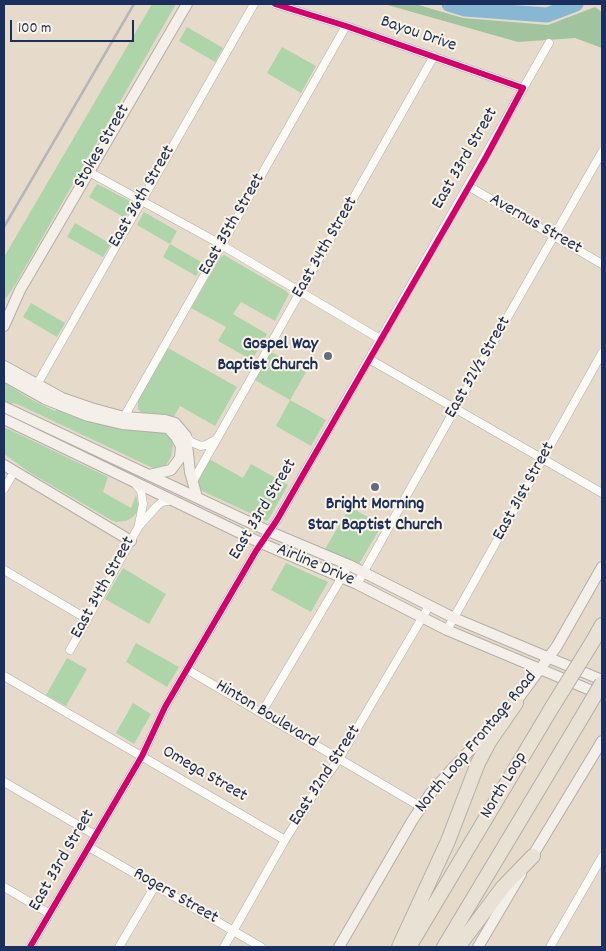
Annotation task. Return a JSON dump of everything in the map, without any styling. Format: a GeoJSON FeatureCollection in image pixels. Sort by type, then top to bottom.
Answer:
{"type":"FeatureCollection","features":[{"type":"Feature","properties":{"kind":"highway","name":"North Loop"},"geometry":{"type":"LineString","coordinates":[[409,947],[602,624]]}},
{"type":"Feature","properties":{"kind":"highway","name":"North Loop"},"geometry":{"type":"LineString","coordinates":[[444,947],[602,682]]}},
{"type":"Feature","properties":{"kind":"highway"},"geometry":{"type":"LineString","coordinates":[[398,947],[448,841],[478,763],[489,742],[516,703]]}},
{"type":"Feature","properties":{"kind":"highway"},"geometry":{"type":"LineString","coordinates":[[458,947],[503,887],[533,856]]}},
{"type":"Feature","properties":{"kind":"main road","name":"Stokes Street"},"geometry":{"type":"LineString","coordinates":[[4,326],[20,290],[187,4]]}},
{"type":"Feature","properties":{"kind":"main road","name":"Stokes Street"},"geometry":{"type":"LineString","coordinates":[[4,309],[20,290]]}},
{"type":"Feature","properties":{"kind":"main road"},"geometry":{"type":"LineString","coordinates":[[4,366],[60,405],[88,416],[168,428],[180,446],[180,458],[171,470],[149,475]]}},
{"type":"Feature","properties":{"kind":"main road"},"geometry":{"type":"LineString","coordinates":[[4,376],[35,388]]}},
{"type":"Feature","properties":{"kind":"main road","name":"Airline Drive"},"geometry":{"type":"LineString","coordinates":[[5,413],[198,497],[268,531],[364,572],[454,618],[548,657],[602,682]]}},
{"type":"Feature","properties":{"kind":"main road","name":"Airline Drive"},"geometry":{"type":"LineString","coordinates":[[5,413],[131,479],[261,543],[341,576],[447,630],[602,696]]}},
{"type":"Feature","properties":{"kind":"main road"},"geometry":{"type":"LineString","coordinates":[[123,420],[170,421],[174,423],[186,436],[190,472],[198,497]]}},
{"type":"Feature","properties":{"kind":"main road"},"geometry":{"type":"LineString","coordinates":[[4,465],[131,541]]}},
{"type":"Feature","properties":{"kind":"main road","name":"North Loop Frontage Road"},"geometry":{"type":"LineString","coordinates":[[339,947],[421,807],[451,770],[516,703],[557,646],[602,567]]}},
{"type":"Feature","properties":{"kind":"main road"},"geometry":{"type":"LineString","coordinates":[[478,947],[602,741]]}},
{"type":"Feature","properties":{"kind":"street","name":"East 36th Street"},"geometry":{"type":"LineString","coordinates":[[35,388],[254,4]]}},
{"type":"Feature","properties":{"kind":"street","name":"Bayou Drive"},"geometry":{"type":"LineString","coordinates":[[275,4],[346,26],[524,88]]}},
{"type":"Feature","properties":{"kind":"street","name":"East 35th Street"},"geometry":{"type":"LineString","coordinates":[[123,420],[346,26]]}},
{"type":"Feature","properties":{"kind":"street","name":"East 33rd Street"},"geometry":{"type":"LineString","coordinates":[[30,947],[142,756],[165,707],[276,520],[549,43]]}},
{"type":"Feature","properties":{"kind":"street","name":"East 34th Street"},"geometry":{"type":"LineString","coordinates":[[193,481],[434,56]]}},
{"type":"Feature","properties":{"kind":"street","name":"East 32½ Street"},"geometry":{"type":"LineString","coordinates":[[357,584],[455,408],[602,152]]}},
{"type":"Feature","properties":{"kind":"street"},"geometry":{"type":"LineString","coordinates":[[88,172],[222,245],[380,339]]}},
{"type":"Feature","properties":{"kind":"street","name":"Avernus Street"},"geometry":{"type":"LineString","coordinates":[[468,186],[602,264]]}},
{"type":"Feature","properties":{"kind":"street","name":"East 31st Street"},"geometry":{"type":"LineString","coordinates":[[447,630],[602,353]]}},
{"type":"Feature","properties":{"kind":"street"},"geometry":{"type":"LineString","coordinates":[[369,359],[602,493]]}},
{"type":"Feature","properties":{"kind":"street"},"geometry":{"type":"LineString","coordinates":[[186,436],[191,442],[201,446],[217,440]]}},
{"type":"Feature","properties":{"kind":"street"},"geometry":{"type":"LineString","coordinates":[[4,489],[14,472]]}},
{"type":"Feature","properties":{"kind":"street","name":"East 34th Street"},"geometry":{"type":"LineString","coordinates":[[131,479],[139,486],[141,491],[143,504],[139,526]]}},
{"type":"Feature","properties":{"kind":"street","name":"East 34th Street"},"geometry":{"type":"LineString","coordinates":[[70,650],[139,526],[162,502],[173,500]]}},
{"type":"Feature","properties":{"kind":"street"},"geometry":{"type":"LineString","coordinates":[[262,712],[348,565]]}},
{"type":"Feature","properties":{"kind":"street"},"geometry":{"type":"LineString","coordinates":[[4,570],[87,619]]}},
{"type":"Feature","properties":{"kind":"street","name":"East 32nd Street"},"geometry":{"type":"LineString","coordinates":[[224,947],[285,840],[315,792],[339,759],[429,606]]}},
{"type":"Feature","properties":{"kind":"street","name":"Hinton Boulevard"},"geometry":{"type":"LineString","coordinates":[[188,670],[421,807]]}},
{"type":"Feature","properties":{"kind":"street","name":"Omega Street"},"geometry":{"type":"LineString","coordinates":[[4,676],[285,840]]}},
{"type":"Feature","properties":{"kind":"street"},"geometry":{"type":"LineString","coordinates":[[4,782],[95,835]]}},
{"type":"Feature","properties":{"kind":"street","name":"Rogers Street"},"geometry":{"type":"LineString","coordinates":[[89,847],[261,947]]}},
{"type":"Feature","properties":{"kind":"street"},"geometry":{"type":"LineString","coordinates":[[550,947],[602,857]]}},
{"type":"Feature","properties":{"kind":"street"},"geometry":{"type":"LineString","coordinates":[[119,947],[155,886]]}},
{"type":"Feature","properties":{"kind":"street"},"geometry":{"type":"LineString","coordinates":[[4,887],[50,914]]}},
{"type":"Feature","properties":{"kind":"green space"},"geometry":{"type":"Polygon","coordinates":[[[152,4],[176,4],[15,285],[4,301],[4,257],[152,4]]]}},
{"type":"Feature","properties":{"kind":"green space"},"geometry":{"type":"Polygon","coordinates":[[[384,4],[415,4],[463,18],[548,25],[595,7],[602,12],[602,48],[575,38],[518,42],[384,4]]]}},
{"type":"Feature","properties":{"kind":"green space"},"geometry":{"type":"Polygon","coordinates":[[[187,27],[223,48],[215,62],[179,41],[187,27]]]}},
{"type":"Feature","properties":{"kind":"green space"},"geometry":{"type":"Polygon","coordinates":[[[282,47],[316,66],[301,93],[267,73],[282,47]]]}},
{"type":"Feature","properties":{"kind":"green space"},"geometry":{"type":"Polygon","coordinates":[[[97,184],[133,204],[125,218],[89,197],[97,184]]]}},
{"type":"Feature","properties":{"kind":"green space"},"geometry":{"type":"Polygon","coordinates":[[[144,212],[177,231],[170,244],[137,225],[144,212]]]}},
{"type":"Feature","properties":{"kind":"green space"},"geometry":{"type":"Polygon","coordinates":[[[75,223],[111,244],[103,257],[67,237],[75,223]]]}},
{"type":"Feature","properties":{"kind":"green space"},"geometry":{"type":"Polygon","coordinates":[[[170,244],[203,263],[196,276],[163,257],[170,244]]]}},
{"type":"Feature","properties":{"kind":"green space"},"geometry":{"type":"Polygon","coordinates":[[[224,255],[289,294],[275,321],[241,302],[233,314],[267,334],[252,360],[218,341],[226,327],[191,308],[220,258],[224,255]]]}},
{"type":"Feature","properties":{"kind":"green space"},"geometry":{"type":"Polygon","coordinates":[[[31,303],[65,323],[57,337],[23,317],[31,303]]]}},
{"type":"Feature","properties":{"kind":"green space"},"geometry":{"type":"Polygon","coordinates":[[[168,348],[237,387],[215,426],[180,406],[173,418],[143,414],[138,409],[138,401],[168,348]]]}},
{"type":"Feature","properties":{"kind":"green space"},"geometry":{"type":"Polygon","coordinates":[[[271,352],[306,372],[290,400],[255,380],[271,352]]]}},
{"type":"Feature","properties":{"kind":"green space"},"geometry":{"type":"Polygon","coordinates":[[[4,383],[55,411],[57,408],[164,432],[170,438],[173,445],[171,457],[165,467],[155,469],[17,404],[12,403],[4,418],[4,383]]]}},
{"type":"Feature","properties":{"kind":"green space"},"geometry":{"type":"Polygon","coordinates":[[[290,400],[326,420],[311,446],[276,426],[290,400]]]}},
{"type":"Feature","properties":{"kind":"green space"},"geometry":{"type":"Polygon","coordinates":[[[4,427],[108,477],[103,492],[131,508],[136,495],[137,512],[126,521],[116,522],[29,472],[4,454],[4,427]]]}},
{"type":"Feature","properties":{"kind":"green space"},"geometry":{"type":"Polygon","coordinates":[[[209,459],[243,478],[251,464],[288,485],[267,521],[200,490],[198,477],[209,459]]]}},
{"type":"Feature","properties":{"kind":"green space"},"geometry":{"type":"Polygon","coordinates":[[[350,507],[382,525],[359,564],[325,549],[350,507]]]}},
{"type":"Feature","properties":{"kind":"green space"},"geometry":{"type":"Polygon","coordinates":[[[286,563],[328,582],[311,612],[271,590],[286,563]]]}},
{"type":"Feature","properties":{"kind":"green space"},"geometry":{"type":"Polygon","coordinates":[[[123,568],[166,594],[149,624],[105,599],[123,568]]]}},
{"type":"Feature","properties":{"kind":"green space"},"geometry":{"type":"Polygon","coordinates":[[[136,643],[179,667],[167,687],[126,662],[136,643]]]}},
{"type":"Feature","properties":{"kind":"green space"},"geometry":{"type":"Polygon","coordinates":[[[67,658],[87,669],[66,706],[46,695],[67,658]]]}},
{"type":"Feature","properties":{"kind":"green space"},"geometry":{"type":"Polygon","coordinates":[[[133,703],[151,714],[134,744],[116,733],[133,703]]]}},
{"type":"Feature","properties":{"kind":"waterway"},"geometry":{"type":"LineString","coordinates":[[449,4],[465,9],[547,15],[576,4]]}},
{"type":"Feature","properties":{"kind":"railway"},"geometry":{"type":"LineString","coordinates":[[4,227],[134,4]]}},
{"type":"Feature","properties":{"kind":"cycle path"},"geometry":{"type":"LineString","coordinates":[[30,947],[142,756],[165,707],[256,551],[277,520],[486,157],[523,88],[346,26],[275,4]]}},
{"type":"Feature","properties":{"kind":"place","name":"Gospel Way Baptist Church"},"geometry":{"type":"Point","coordinates":[328,356]}},
{"type":"Feature","properties":{"kind":"place","name":"Bright Morning Star Baptist Church"},"geometry":{"type":"Point","coordinates":[375,487]}}]}
